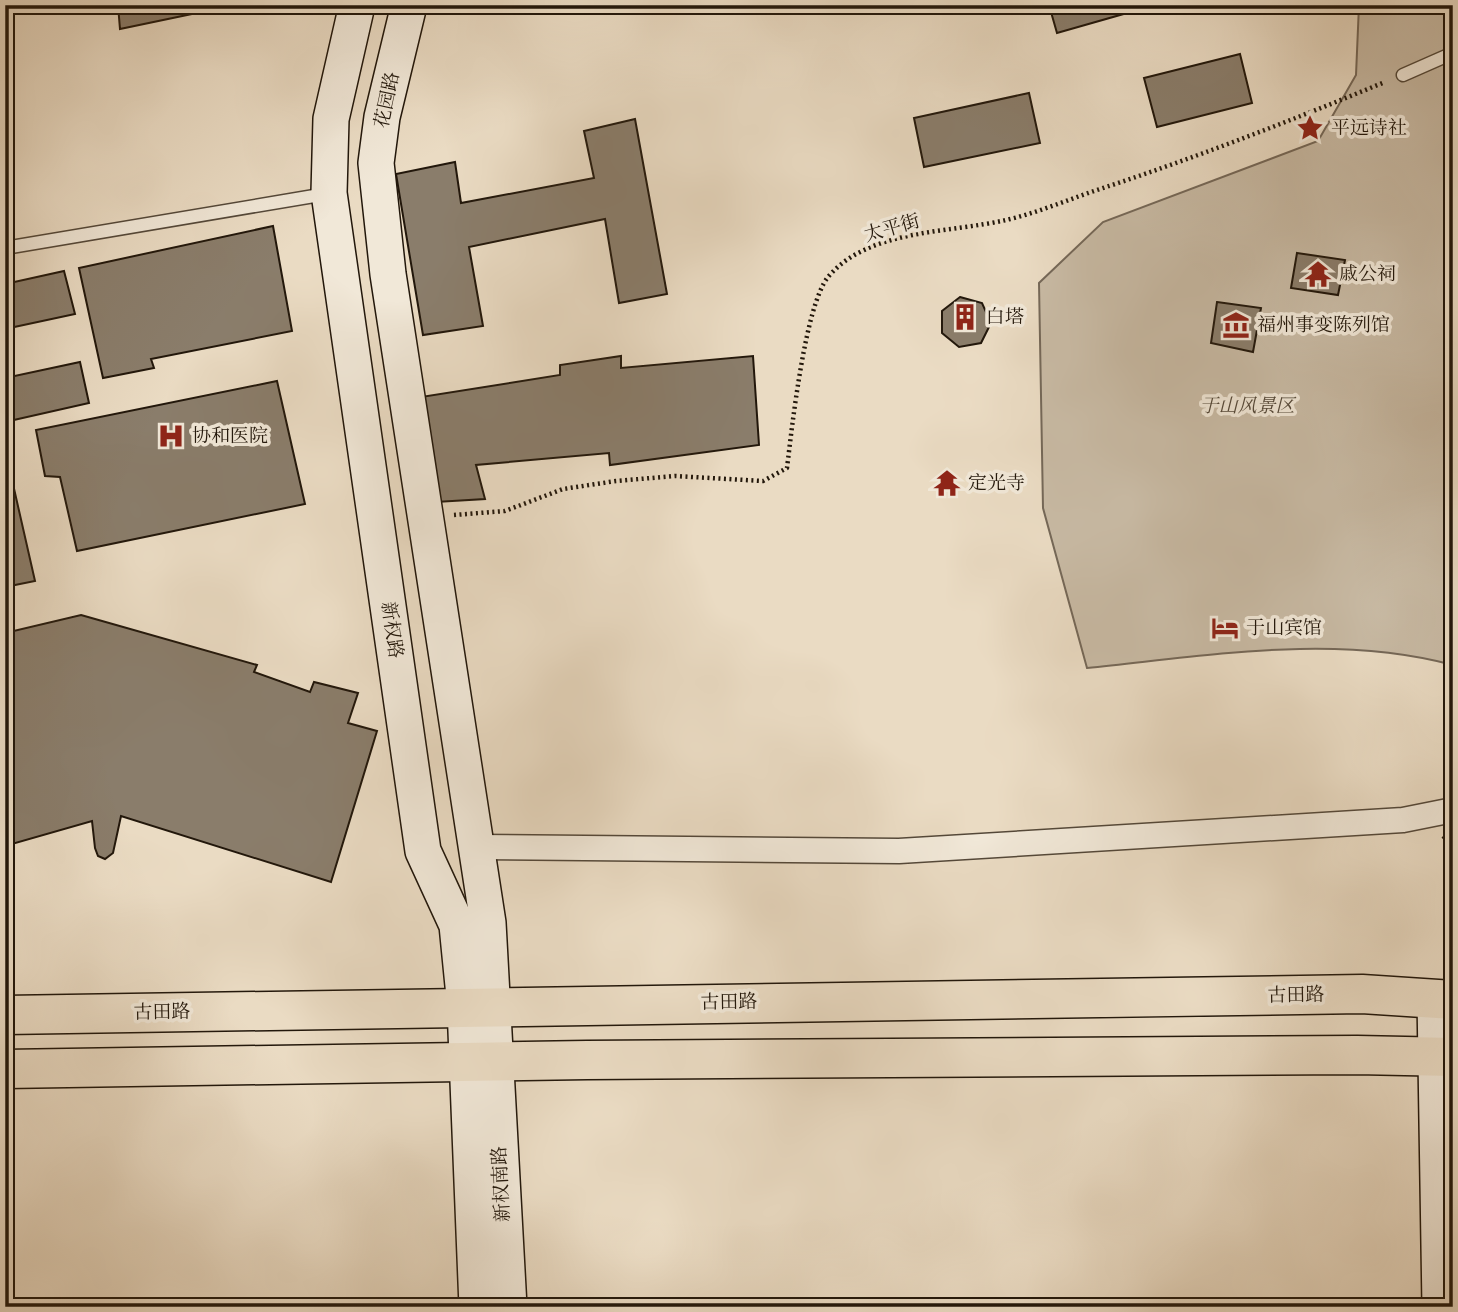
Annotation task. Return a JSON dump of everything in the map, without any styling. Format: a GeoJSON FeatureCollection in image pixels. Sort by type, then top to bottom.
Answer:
{"type":"FeatureCollection","features":[{"type":"Feature","properties":{"kind":"main road","name":"古田路"},"geometry":{"type":"LineString","coordinates":[[5,1015],[1362,995],[1444,999]]}},
{"type":"Feature","properties":{"kind":"main road"},"geometry":{"type":"LineString","coordinates":[[5,1069],[482,1061],[1444,1057]]}},
{"type":"Feature","properties":{"kind":"street"},"geometry":{"type":"LineString","coordinates":[[329,193],[331,119],[357,5]]}},
{"type":"Feature","properties":{"kind":"street","name":"花园路"},"geometry":{"type":"LineString","coordinates":[[379,197],[376,163],[382,117],[409,5]]}},
{"type":"Feature","properties":{"kind":"street","name":"新权路"},"geometry":{"type":"LineString","coordinates":[[329,193],[424,851],[457,925],[480,1006]]}},
{"type":"Feature","properties":{"kind":"street","name":"新权路"},"geometry":{"type":"LineString","coordinates":[[379,197],[488,923],[480,1006],[482,1061]]}},
{"type":"Feature","properties":{"kind":"street"},"geometry":{"type":"LineString","coordinates":[[476,847],[899,851],[1403,820],[1453,810]]}},
{"type":"Feature","properties":{"kind":"street"},"geometry":{"type":"LineString","coordinates":[[1440,1307],[1444,999]]}},
{"type":"Feature","properties":{"kind":"street","name":"新权南路"},"geometry":{"type":"LineString","coordinates":[[477,1307],[482,1061]]}},
{"type":"Feature","properties":{"kind":"street","name":"新权南路"},"geometry":{"type":"LineString","coordinates":[[482,1061],[509,1307]]}},
{"type":"Feature","properties":{"kind":"lane"},"geometry":{"type":"LineString","coordinates":[[1403,75],[1453,53]]}},
{"type":"Feature","properties":{"kind":"lane"},"geometry":{"type":"LineString","coordinates":[[5,248],[329,193]]}},
{"type":"Feature","properties":{"kind":"path","name":"太平街"},"geometry":{"type":"LineString","coordinates":[[450,516],[505,511],[563,489],[616,481],[675,477],[763,481],[787,468],[800,374],[815,311],[826,279],[851,255],[923,232],[1019,216],[1248,137],[1403,75]]}},
{"type":"Feature","properties":{"kind":"green space","name":"于山风景区"},"geometry":{"type":"Polygon","coordinates":[[[1359,5],[1453,5],[1453,665],[1408,655],[1317,649],[1224,653],[1087,668],[1043,508],[1039,283],[1103,222],[1318,141],[1356,75],[1359,5]]]}},
{"type":"Feature","properties":{"kind":"building"},"geometry":{"type":"Polygon","coordinates":[[[118,5],[235,5],[120,29],[118,5]]]}},
{"type":"Feature","properties":{"kind":"building"},"geometry":{"type":"Polygon","coordinates":[[[1049,5],[1147,5],[1148,7],[1057,33],[1049,5]]]}},
{"type":"Feature","properties":{"kind":"building"},"geometry":{"type":"Polygon","coordinates":[[[1240,54],[1252,103],[1157,127],[1144,78],[1240,54]]]}},
{"type":"Feature","properties":{"kind":"building"},"geometry":{"type":"Polygon","coordinates":[[[1029,93],[1040,143],[924,167],[914,118],[1029,93]]]}},
{"type":"Feature","properties":{"kind":"building"},"geometry":{"type":"Polygon","coordinates":[[[635,119],[667,294],[619,303],[605,219],[469,247],[483,326],[423,335],[396,174],[455,162],[461,203],[594,178],[584,131],[635,119]]]}},
{"type":"Feature","properties":{"kind":"building"},"geometry":{"type":"Polygon","coordinates":[[[273,226],[292,331],[151,359],[154,368],[103,378],[79,268],[273,226]]]}},
{"type":"Feature","properties":{"kind":"building","name":"戚公祠"},"geometry":{"type":"Polygon","coordinates":[[[1297,253],[1345,260],[1338,295],[1291,288],[1297,253]]]}},
{"type":"Feature","properties":{"kind":"building"},"geometry":{"type":"Polygon","coordinates":[[[64,271],[75,314],[5,329],[5,284],[64,271]]]}},
{"type":"Feature","properties":{"kind":"building","name":"白塔"},"geometry":{"type":"Polygon","coordinates":[[[960,297],[982,303],[991,323],[981,343],[959,347],[942,333],[942,311],[960,297]]]}},
{"type":"Feature","properties":{"kind":"building","name":"福州事变陈列馆"},"geometry":{"type":"Polygon","coordinates":[[[1217,302],[1261,308],[1253,352],[1211,343],[1217,302]]]}},
{"type":"Feature","properties":{"kind":"building"},"geometry":{"type":"Polygon","coordinates":[[[621,356],[621,368],[753,356],[759,445],[610,465],[609,453],[476,465],[485,499],[436,502],[421,397],[560,375],[560,365],[621,356]]]}},
{"type":"Feature","properties":{"kind":"building"},"geometry":{"type":"Polygon","coordinates":[[[80,362],[89,403],[5,422],[5,378],[80,362]]]}},
{"type":"Feature","properties":{"kind":"building"},"geometry":{"type":"Polygon","coordinates":[[[277,381],[305,504],[77,551],[60,477],[45,476],[36,430],[277,381]]]}},
{"type":"Feature","properties":{"kind":"building"},"geometry":{"type":"Polygon","coordinates":[[[5,449],[35,581],[5,587],[5,449]]]}},
{"type":"Feature","properties":{"kind":"building"},"geometry":{"type":"Polygon","coordinates":[[[81,615],[257,665],[254,672],[310,692],[314,682],[358,693],[348,723],[377,731],[331,882],[121,816],[113,853],[105,859],[98,856],[95,848],[92,821],[5,846],[5,633],[81,615]]]}},
{"type":"Feature","properties":{"kind":"place","name":"平远诗社"},"geometry":{"type":"Point","coordinates":[1310,128]}},
{"type":"Feature","properties":{"kind":"place","name":"戚公祠"},"geometry":{"type":"Point","coordinates":[1318,274]}},
{"type":"Feature","properties":{"kind":"place","name":"白塔"},"geometry":{"type":"Point","coordinates":[965,317]}},
{"type":"Feature","properties":{"kind":"place","name":"福州事变陈列馆"},"geometry":{"type":"Point","coordinates":[1236,325]}},
{"type":"Feature","properties":{"kind":"place","name":"协和医院"},"geometry":{"type":"Point","coordinates":[171,436]}},
{"type":"Feature","properties":{"kind":"place","name":"定光寺"},"geometry":{"type":"Point","coordinates":[947,483]}},
{"type":"Feature","properties":{"kind":"place","name":"于山宾馆"},"geometry":{"type":"Point","coordinates":[1225,628]}}]}
